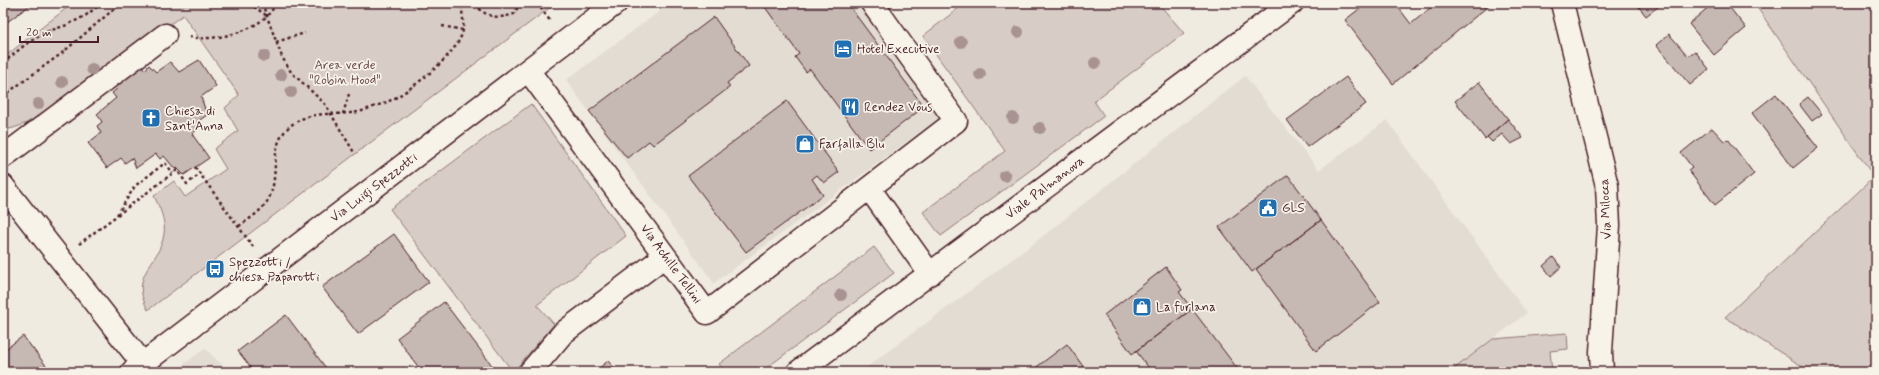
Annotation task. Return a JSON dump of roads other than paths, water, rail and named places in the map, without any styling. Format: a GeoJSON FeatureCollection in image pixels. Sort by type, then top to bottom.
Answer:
{"type":"FeatureCollection","features":[{"type":"Feature","properties":{"kind":"street","name":"Via Luigi Spezzotti"},"geometry":{"type":"LineString","coordinates":[[138,368],[616,3]]}},
{"type":"Feature","properties":{"kind":"street","name":"Via Achille Tellini"},"geometry":{"type":"LineString","coordinates":[[528,70],[708,313],[956,121],[872,3]]}},
{"type":"Feature","properties":{"kind":"street","name":"Viale Palmanova"},"geometry":{"type":"LineString","coordinates":[[798,372],[1292,3]]}},
{"type":"Feature","properties":{"kind":"street","name":"Via Milocca"},"geometry":{"type":"LineString","coordinates":[[1562,3],[1608,186],[1609,225],[1601,352],[1602,372]]}},
{"type":"Feature","properties":{"kind":"street"},"geometry":{"type":"LineString","coordinates":[[3,157],[165,35]]}},
{"type":"Feature","properties":{"kind":"street"},"geometry":{"type":"LineString","coordinates":[[3,186],[60,258],[138,368]]}},
{"type":"Feature","properties":{"kind":"street"},"geometry":{"type":"LineString","coordinates":[[869,188],[930,274]]}},
{"type":"Feature","properties":{"kind":"street"},"geometry":{"type":"LineString","coordinates":[[530,372],[563,333],[665,256]]}},
{"type":"Feature","properties":{"kind":"place","name":"Hotel Executive"},"geometry":{"type":"Point","coordinates":[843,49]}},
{"type":"Feature","properties":{"kind":"place","name":"Rendez Vous"},"geometry":{"type":"Point","coordinates":[850,107]}},
{"type":"Feature","properties":{"kind":"place","name":"Chiesa di Sant'Anna"},"geometry":{"type":"Point","coordinates":[151,118]}},
{"type":"Feature","properties":{"kind":"place","name":"Farfalla Blu"},"geometry":{"type":"Point","coordinates":[805,144]}},
{"type":"Feature","properties":{"kind":"place","name":"GLS"},"geometry":{"type":"Point","coordinates":[1268,208]}},
{"type":"Feature","properties":{"kind":"place","name":"Spezzotti / chiesa Paparotti"},"geometry":{"type":"Point","coordinates":[215,269]}},
{"type":"Feature","properties":{"kind":"place","name":"La furlana"},"geometry":{"type":"Point","coordinates":[1142,307]}},
{"type":"Feature","properties":{"kind":"park label","name":"Area verde \"Robin Hood\""},"geometry":{"type":"Point","coordinates":[345,72]}}]}
